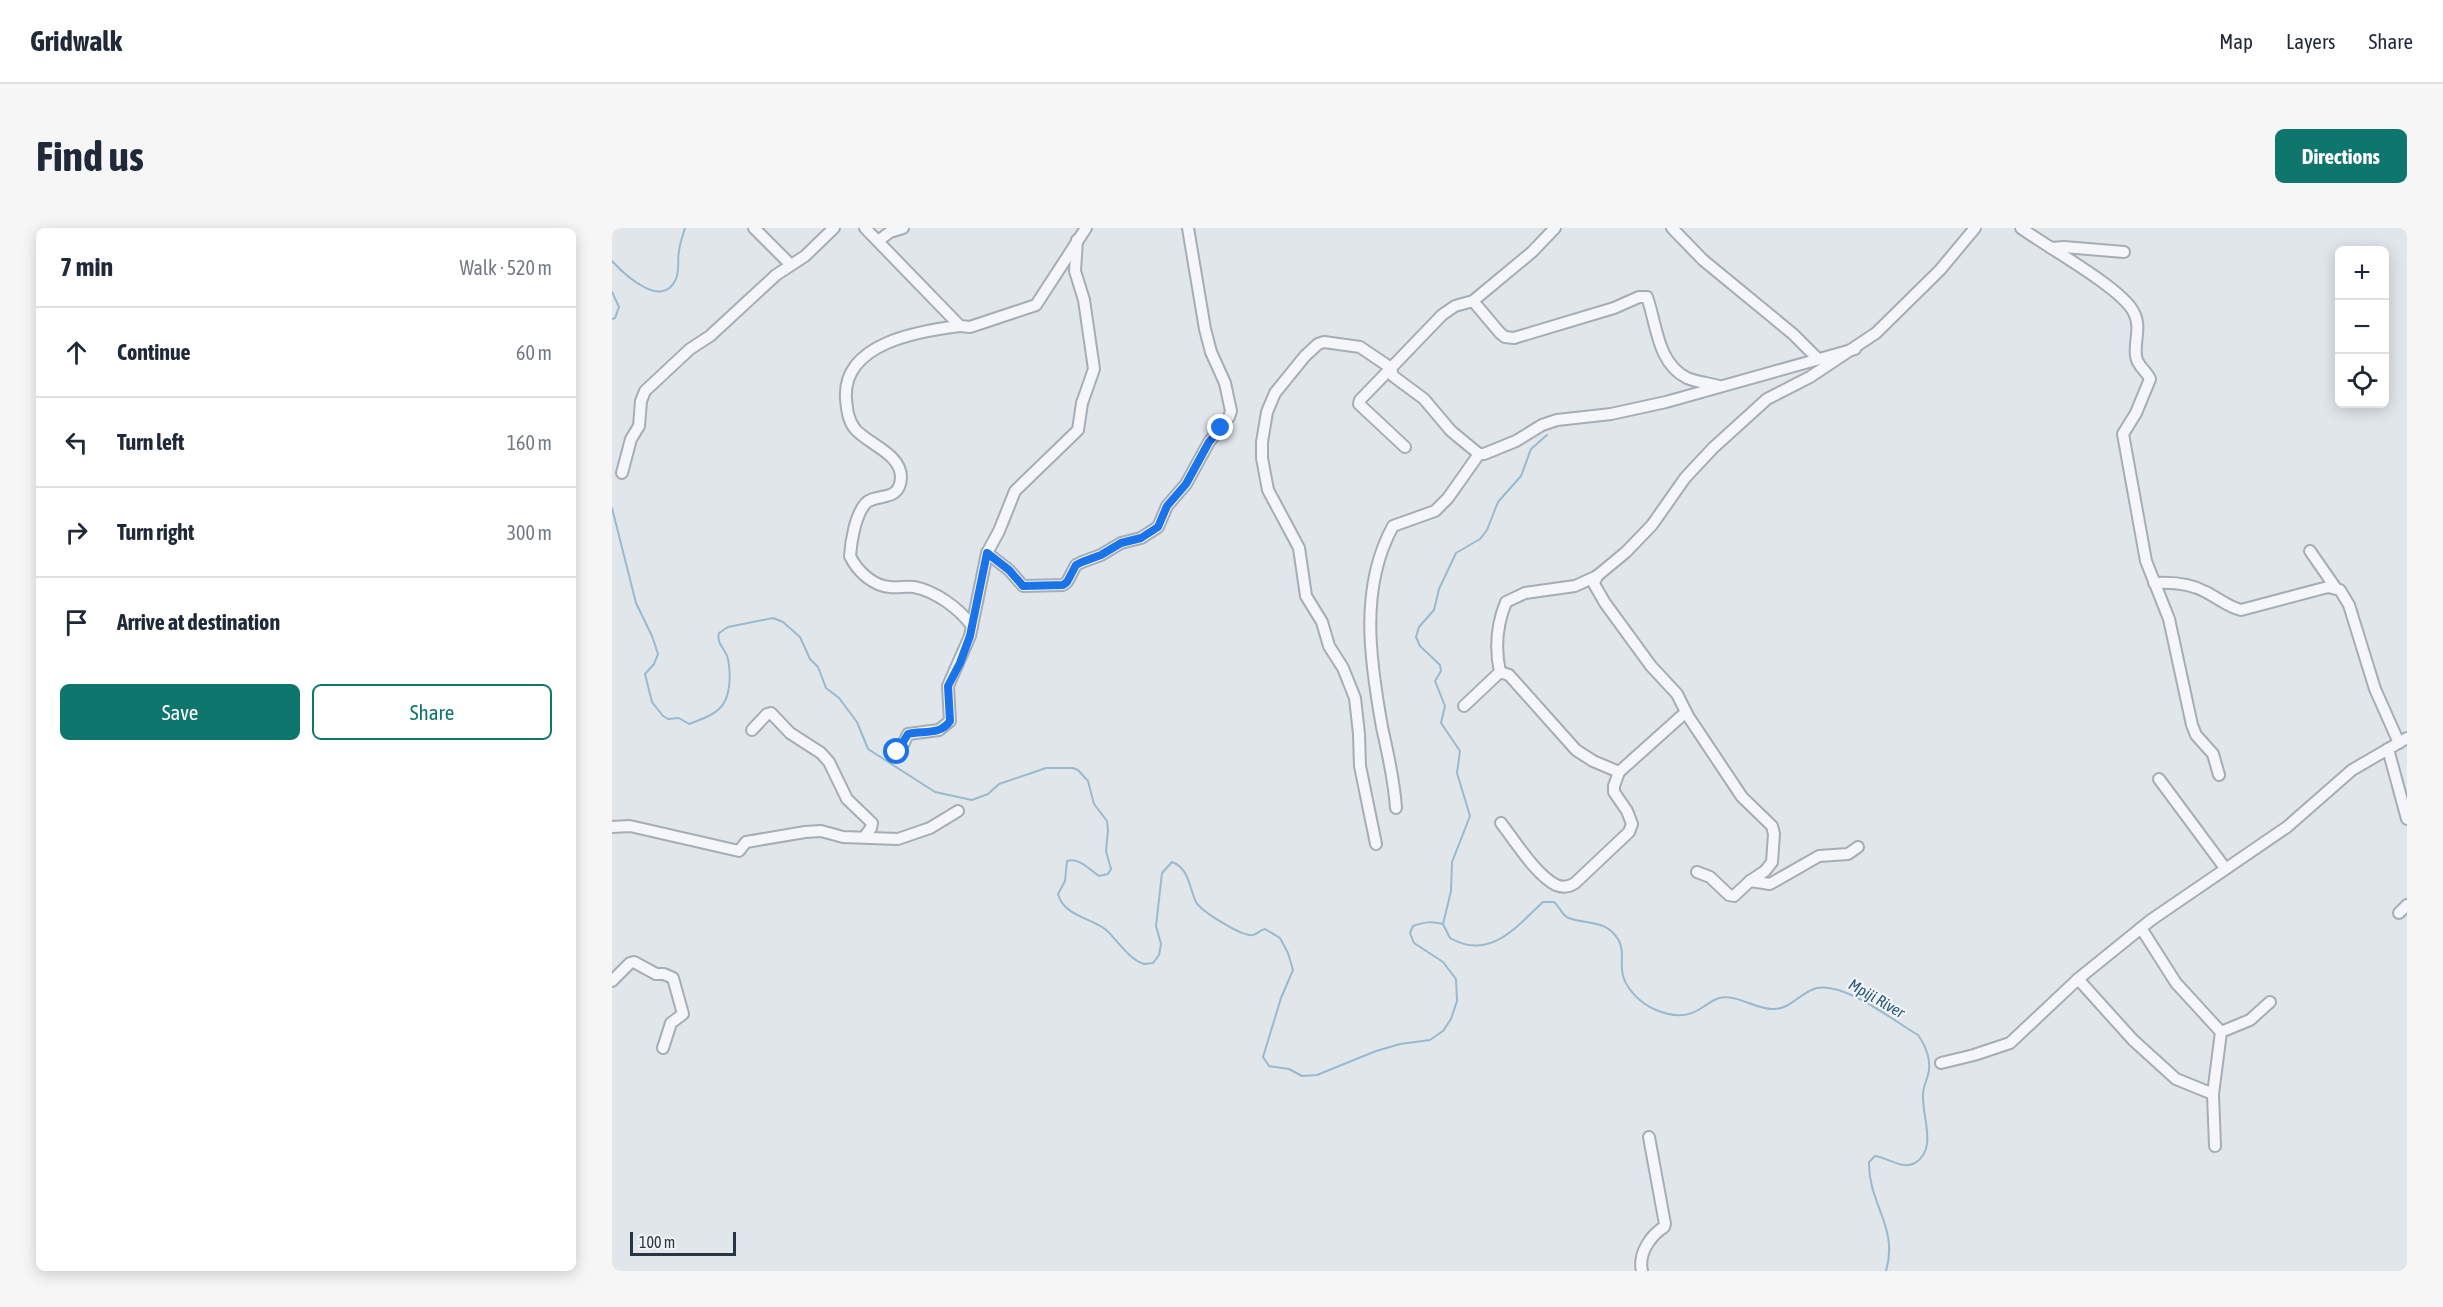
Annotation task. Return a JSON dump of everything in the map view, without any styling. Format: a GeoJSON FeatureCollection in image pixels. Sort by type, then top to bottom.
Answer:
{"type":"FeatureCollection","features":[{"type":"Feature","properties":{"kind":"street"},"geometry":{"type":"LineString","coordinates":[[754,228],[790,264]]}},
{"type":"Feature","properties":{"kind":"street"},"geometry":{"type":"LineString","coordinates":[[622,473],[631,439],[639,426],[641,401],[645,391],[690,349],[710,336],[790,264],[805,256],[834,228]]}},
{"type":"Feature","properties":{"kind":"street"},"geometry":{"type":"LineString","coordinates":[[865,228],[960,326]]}},
{"type":"Feature","properties":{"kind":"street"},"geometry":{"type":"LineString","coordinates":[[878,242],[890,232],[903,228]]}},
{"type":"Feature","properties":{"kind":"street"},"geometry":{"type":"LineString","coordinates":[[972,626],[947,602],[928,592],[915,588],[887,587],[872,581],[859,569],[850,556],[854,531],[863,506],[870,501],[892,495],[901,480],[899,467],[889,456],[857,431],[851,423],[846,395],[851,374],[859,361],[886,343],[927,329],[977,326],[1036,305],[1086,228]]}},
{"type":"Feature","properties":{"kind":"street"},"geometry":{"type":"LineString","coordinates":[[987,553],[1009,570],[1023,586],[1063,585],[1076,565],[1101,555],[1121,543],[1141,538],[1158,527],[1171,500],[1186,484],[1209,442],[1228,417],[1231,411],[1226,383],[1210,352],[1188,228]]}},
{"type":"Feature","properties":{"kind":"street"},"geometry":{"type":"LineString","coordinates":[[1405,447],[1359,404],[1360,400],[1442,315],[1455,306],[1473,301],[1532,252],[1555,228]]}},
{"type":"Feature","properties":{"kind":"street"},"geometry":{"type":"LineString","coordinates":[[1672,228],[1702,260],[1793,334],[1818,359]]}},
{"type":"Feature","properties":{"kind":"street"},"geometry":{"type":"LineString","coordinates":[[1500,672],[1496,652],[1501,614],[1506,602],[1525,593],[1575,586],[1597,576],[1626,552],[1652,525],[1685,478],[1713,448],[1767,399],[1855,349],[1876,333],[1940,270],[1975,228]]}},
{"type":"Feature","properties":{"kind":"street"},"geometry":{"type":"LineString","coordinates":[[2021,228],[2104,284],[2132,309],[2137,321],[2136,357],[2138,364],[2150,379],[2136,413],[2122,434],[2146,561],[2169,619],[2192,725],[2196,735],[2213,754],[2219,775]]}},
{"type":"Feature","properties":{"kind":"street"},"geometry":{"type":"LineString","coordinates":[[895,753],[901,749],[908,734],[939,730],[947,726],[950,721],[948,686],[964,654],[987,553],[999,531],[1014,491],[1079,426],[1082,403],[1094,369],[1084,300],[1075,271],[1077,240]]}},
{"type":"Feature","properties":{"kind":"street"},"geometry":{"type":"LineString","coordinates":[[2051,248],[2124,252]]}},
{"type":"Feature","properties":{"kind":"street"},"geometry":{"type":"LineString","coordinates":[[1473,301],[1500,333],[1505,337],[1514,338],[1614,308],[1639,297],[1647,297],[1663,354],[1670,364],[1687,378],[1719,386]]}},
{"type":"Feature","properties":{"kind":"street"},"geometry":{"type":"LineString","coordinates":[[1376,844],[1360,766],[1355,698],[1343,668],[1329,646],[1322,622],[1306,596],[1299,548],[1268,490],[1262,450],[1267,412],[1275,393],[1305,356],[1318,344],[1324,342],[1360,347],[1390,368],[1393,376],[1424,399],[1451,431],[1479,454],[1484,454],[1516,441],[1542,425],[1557,420],[1611,414],[1666,402],[1855,349]]}},
{"type":"Feature","properties":{"kind":"street"},"geometry":{"type":"LineString","coordinates":[[1396,808],[1394,777],[1382,728],[1370,653],[1370,609],[1378,556],[1393,526],[1435,511],[1448,498],[1479,454]]}},
{"type":"Feature","properties":{"kind":"street"},"geometry":{"type":"LineString","coordinates":[[1941,1063],[2010,1043],[2078,980],[2141,928],[2287,827],[2352,770],[2403,741],[2374,689],[2349,605],[2310,551]]}},
{"type":"Feature","properties":{"kind":"street"},"geometry":{"type":"LineString","coordinates":[[1597,576],[1594,584],[1605,603],[1651,666],[1677,694],[1742,796],[1772,826],[1774,834],[1772,862],[1766,871],[1750,881],[1734,896],[1729,895],[1710,877],[1697,872]]}},
{"type":"Feature","properties":{"kind":"street"},"geometry":{"type":"LineString","coordinates":[[2154,583],[2174,582],[2191,586],[2205,591],[2232,608],[2241,610],[2334,587]]}},
{"type":"Feature","properties":{"kind":"street"},"geometry":{"type":"LineString","coordinates":[[1464,706],[1500,672]]}},
{"type":"Feature","properties":{"kind":"street"},"geometry":{"type":"LineString","coordinates":[[1500,672],[1509,675],[1576,750],[1593,761],[1619,772]]}},
{"type":"Feature","properties":{"kind":"street"},"geometry":{"type":"LineString","coordinates":[[1501,824],[1547,878],[1557,885],[1570,886],[1629,832],[1632,824],[1627,811],[1614,792],[1619,772],[1686,711]]}},
{"type":"Feature","properties":{"kind":"street"},"geometry":{"type":"LineString","coordinates":[[752,730],[767,714],[771,713],[790,733],[821,753],[829,762],[848,799],[872,823],[865,836]]}},
{"type":"Feature","properties":{"kind":"street"},"geometry":{"type":"LineString","coordinates":[[2388,749],[2407,819]]}},
{"type":"Feature","properties":{"kind":"street"},"geometry":{"type":"LineString","coordinates":[[2159,779],[2225,868]]}},
{"type":"Feature","properties":{"kind":"street"},"geometry":{"type":"LineString","coordinates":[[612,827],[630,826],[739,851],[746,842],[805,832],[828,832],[852,838],[865,836],[898,839],[930,828],[958,811]]}},
{"type":"Feature","properties":{"kind":"street"},"geometry":{"type":"LineString","coordinates":[[1750,881],[1770,884],[1819,856],[1848,854],[1858,848]]}},
{"type":"Feature","properties":{"kind":"street"},"geometry":{"type":"LineString","coordinates":[[2141,928],[2175,983],[2221,1032]]}},
{"type":"Feature","properties":{"kind":"street"},"geometry":{"type":"LineString","coordinates":[[612,981],[630,963],[634,962],[656,975],[664,974],[673,978],[683,1014],[671,1023],[663,1048]]}},
{"type":"Feature","properties":{"kind":"street"},"geometry":{"type":"LineString","coordinates":[[2078,980],[2133,1040],[2176,1079],[2213,1094]]}},
{"type":"Feature","properties":{"kind":"street"},"geometry":{"type":"LineString","coordinates":[[2221,1032],[2250,1020],[2270,1002]]}},
{"type":"Feature","properties":{"kind":"street"},"geometry":{"type":"LineString","coordinates":[[2215,1146],[2213,1094],[2221,1032]]}},
{"type":"Feature","properties":{"kind":"street"},"geometry":{"type":"LineString","coordinates":[[1642,1271],[1641,1257],[1654,1233],[1665,1224],[1649,1137]]}},
{"type":"Feature","properties":{"kind":"waterway"},"geometry":{"type":"LineString","coordinates":[[612,261],[644,287],[653,291],[670,288],[676,279],[679,248],[685,228]]}},
{"type":"Feature","properties":{"kind":"waterway"},"geometry":{"type":"LineString","coordinates":[[612,292],[619,307],[615,318],[612,319]]}},
{"type":"Feature","properties":{"kind":"waterway"},"geometry":{"type":"LineString","coordinates":[[1443,924],[1451,891],[1452,862],[1470,816],[1457,773],[1460,751],[1441,723],[1445,706],[1435,681],[1441,671],[1440,665],[1420,646],[1416,637],[1419,627],[1434,610],[1439,589],[1456,553],[1480,539],[1487,530],[1498,502],[1521,476],[1531,449],[1547,435]]}},
{"type":"Feature","properties":{"kind":"waterway"},"geometry":{"type":"LineString","coordinates":[[612,508],[636,603],[658,654],[654,664],[645,674],[652,702],[663,716],[668,719],[679,718],[689,724],[716,712],[726,699],[730,679],[728,659],[720,643],[719,633],[728,627],[773,618],[783,622],[800,637],[810,659],[818,667],[826,688],[839,698],[857,722],[868,749],[935,792],[972,800],[988,794],[999,784],[1046,768],[1078,770],[1088,781],[1094,804],[1107,821],[1106,851],[1111,869],[1108,874],[1099,876],[1080,862],[1067,861],[1065,881],[1058,894],[1061,901],[1071,911],[1105,929],[1138,961],[1144,964],[1153,963],[1159,955],[1161,944],[1156,926],[1162,873],[1172,862],[1185,873],[1196,902],[1213,917],[1248,935],[1265,929],[1280,938],[1293,970],[1281,998],[1263,1057],[1269,1066],[1289,1069],[1302,1076],[1317,1075],[1376,1051],[1400,1044],[1430,1040],[1443,1031],[1451,1019],[1457,1001],[1456,979],[1443,962],[1414,943],[1410,933],[1413,926],[1431,922],[1443,924]]}},
{"type":"Feature","properties":{"kind":"waterway","name":"Mpiji River"},"geometry":{"type":"LineString","coordinates":[[1443,924],[1450,938],[1464,944],[1478,946],[1501,938],[1543,902],[1554,902],[1567,917],[1602,925],[1613,933],[1621,947],[1623,976],[1629,989],[1644,1004],[1662,1012],[1686,1015],[1719,998],[1726,997],[1759,1007],[1779,1009],[1811,990],[1828,988],[1841,991],[1869,1004],[1918,1035],[1924,1044],[1929,1060],[1923,1095],[1927,1134],[1926,1150],[1922,1157],[1910,1165],[1875,1156],[1869,1162],[1873,1191],[1889,1241],[1886,1271]]}},
{"type":"Feature","properties":{"kind":"route"},"geometry":{"type":"LineString","coordinates":[[897,752],[901,749],[908,734],[939,730],[947,726],[950,721],[948,686],[970,636],[974,606],[987,553],[1009,570],[1023,586],[1063,585],[1076,565],[1101,555],[1121,543],[1141,538],[1158,527],[1167,506],[1186,484],[1209,442],[1221,428]]}}]}
